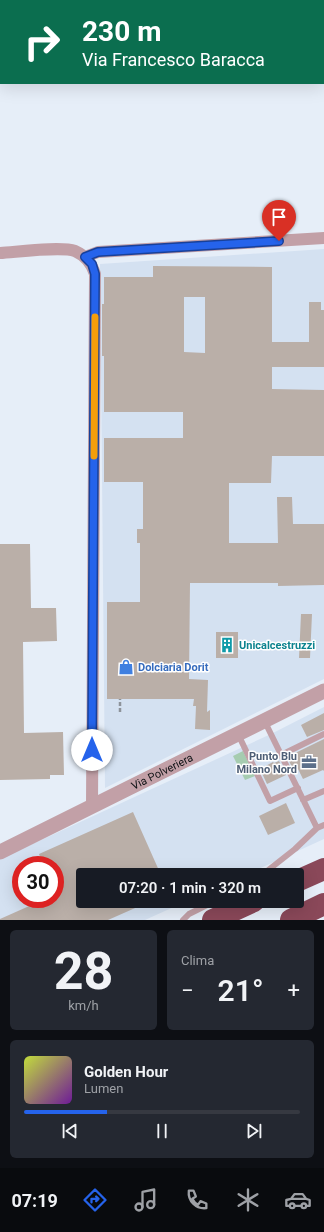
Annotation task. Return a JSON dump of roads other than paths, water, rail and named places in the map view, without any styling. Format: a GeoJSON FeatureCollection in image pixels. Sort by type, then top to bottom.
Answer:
{"type":"FeatureCollection","features":[{"type":"Feature","properties":{"kind":"highway"},"geometry":{"type":"LineString","coordinates":[[304,878],[324,869]]}},
{"type":"Feature","properties":{"kind":"highway"},"geometry":{"type":"LineString","coordinates":[[291,920],[324,904]]}},
{"type":"Feature","properties":{"kind":"highway"},"geometry":{"type":"LineString","coordinates":[[213,920],[239,908]]}},
{"type":"Feature","properties":{"kind":"street"},"geometry":{"type":"LineString","coordinates":[[85,257],[98,252],[324,238]]}},
{"type":"Feature","properties":{"kind":"street"},"geometry":{"type":"LineString","coordinates":[[0,253],[58,249],[75,251],[85,257],[92,264],[95,274],[92,806]]}},
{"type":"Feature","properties":{"kind":"street","name":"Via Polveriera"},"geometry":{"type":"LineString","coordinates":[[0,852],[324,691]]}},
{"type":"Feature","properties":{"kind":"lane"},"geometry":{"type":"LineString","coordinates":[[264,721],[317,828]]}},
{"type":"Feature","properties":{"kind":"lane"},"geometry":{"type":"LineString","coordinates":[[238,734],[270,801],[298,788]]}},
{"type":"Feature","properties":{"kind":"lane"},"geometry":{"type":"LineString","coordinates":[[281,755],[324,734]]}},
{"type":"Feature","properties":{"kind":"lane"},"geometry":{"type":"LineString","coordinates":[[303,800],[324,791]]}},
{"type":"Feature","properties":{"kind":"lane"},"geometry":{"type":"LineString","coordinates":[[271,868],[295,849],[317,828],[324,825]]}},
{"type":"Feature","properties":{"kind":"lane"},"geometry":{"type":"LineString","coordinates":[[183,920],[190,914],[202,908]]}},
{"type":"Feature","properties":{"kind":"place","name":"Unicalcestruzzi"},"geometry":{"type":"Point","coordinates":[227,645]}},
{"type":"Feature","properties":{"kind":"place","name":"Dolciaria Dorit"},"geometry":{"type":"Point","coordinates":[126,667]}},
{"type":"Feature","properties":{"kind":"place","name":"Punto Blu Milano Nord"},"geometry":{"type":"Point","coordinates":[309,762]}}]}
